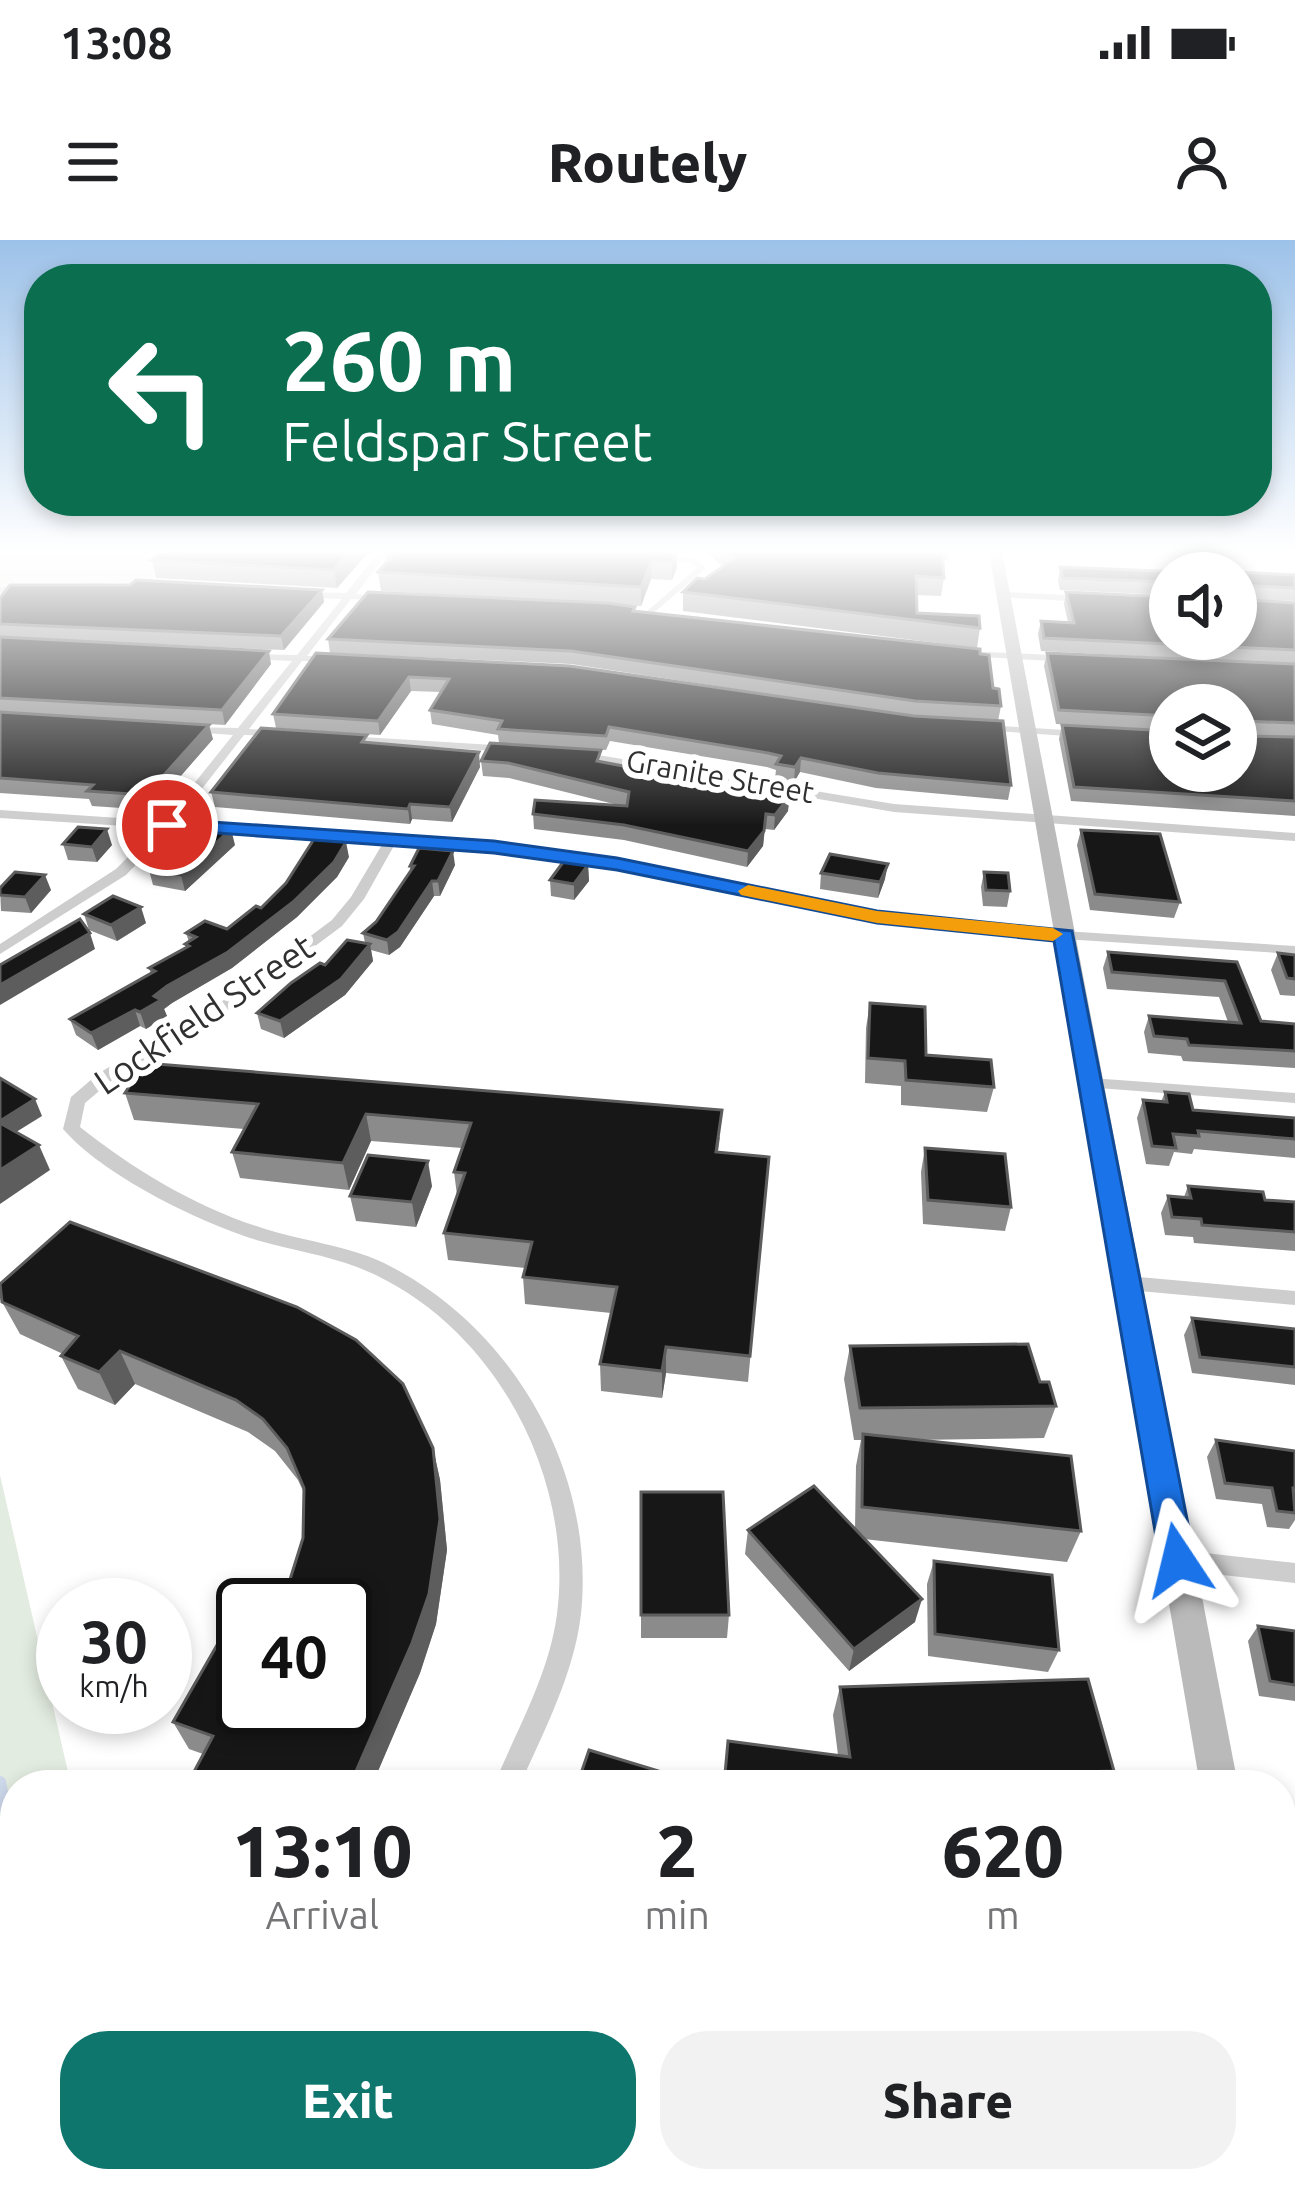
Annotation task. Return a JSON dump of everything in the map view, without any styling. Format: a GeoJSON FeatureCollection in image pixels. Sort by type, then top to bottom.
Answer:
{"type":"FeatureCollection","features":[{"type":"Feature","properties":{"kind":"street"},"geometry":{"type":"LineString","coordinates":[[0,950],[121,872],[167,825],[310,643]]}},
{"type":"Feature","properties":{"kind":"street"},"geometry":{"type":"LineString","coordinates":[[1010,643],[1217,1770]]}},
{"type":"Feature","properties":{"kind":"street"},"geometry":{"type":"LineString","coordinates":[[952,653],[1095,661]]}},
{"type":"Feature","properties":{"kind":"street"},"geometry":{"type":"LineString","coordinates":[[229,654],[344,660]]}},
{"type":"Feature","properties":{"kind":"street"},"geometry":{"type":"LineString","coordinates":[[966,727],[1101,735]]}},
{"type":"Feature","properties":{"kind":"street"},"geometry":{"type":"LineString","coordinates":[[166,728],[304,736]]}},
{"type":"Feature","properties":{"kind":"street"},"geometry":{"type":"LineString","coordinates":[[326,737],[527,751]]}},
{"type":"Feature","properties":{"kind":"street","name":"Granite Street"},"geometry":{"type":"LineString","coordinates":[[571,754],[894,808],[1295,837]]}},
{"type":"Feature","properties":{"kind":"street"},"geometry":{"type":"LineString","coordinates":[[0,814],[392,838],[617,864],[877,917],[1295,950]]}},
{"type":"Feature","properties":{"kind":"street","name":"Lockfield Street"},"geometry":{"type":"LineString","coordinates":[[392,838],[338,923],[234,1000],[105,1077],[77,1101],[71,1129],[154,1185],[244,1229],[376,1268],[452,1314],[508,1376],[564,1501],[572,1553],[568,1616],[540,1712],[514,1770]]}},
{"type":"Feature","properties":{"kind":"street"},"geometry":{"type":"LineString","coordinates":[[0,933],[28,935]]}},
{"type":"Feature","properties":{"kind":"street"},"geometry":{"type":"LineString","coordinates":[[1091,1083],[1295,1098]]}},
{"type":"Feature","properties":{"kind":"street"},"geometry":{"type":"LineString","coordinates":[[1128,1283],[1295,1298]]}},
{"type":"Feature","properties":{"kind":"street"},"geometry":{"type":"LineString","coordinates":[[1178,1560],[1295,1573]]}},
{"type":"Feature","properties":{"kind":"shaded area"},"geometry":{"type":"Polygon","coordinates":[[[0,1475],[36,1632],[36,1734],[59,1734],[68,1770],[0,1770],[0,1475]]]}},
{"type":"Feature","properties":{"kind":"building"},"geometry":{"type":"Polygon","coordinates":[[[0,643],[269,651],[222,710],[0,698],[0,643]]]}},
{"type":"Feature","properties":{"kind":"building"},"geometry":{"type":"Polygon","coordinates":[[[411,643],[926,643],[980,649],[980,654],[989,655],[993,688],[999,689],[1001,706],[915,701],[571,651],[411,643]]]}},
{"type":"Feature","properties":{"kind":"building"},"geometry":{"type":"Polygon","coordinates":[[[1257,643],[1295,643],[1295,650],[1257,648],[1257,643]]]}},
{"type":"Feature","properties":{"kind":"building"},"geometry":{"type":"Polygon","coordinates":[[[316,653],[570,666],[914,716],[1003,721],[1011,785],[878,773],[801,758],[795,767],[776,764],[781,756],[768,753],[609,727],[606,736],[498,729],[502,721],[430,710],[449,679],[409,677],[378,721],[273,714],[316,653]]]}},
{"type":"Feature","properties":{"kind":"building"},"geometry":{"type":"Polygon","coordinates":[[[1047,653],[1295,664],[1295,723],[1257,722],[1257,684],[1149,684],[1149,715],[1059,710],[1047,653]]]}},
{"type":"Feature","properties":{"kind":"building"},"geometry":{"type":"Polygon","coordinates":[[[0,712],[209,725],[146,795],[87,791],[93,785],[0,778],[0,712]]]}},
{"type":"Feature","properties":{"kind":"building"},"geometry":{"type":"Polygon","coordinates":[[[1062,725],[1149,730],[1149,792],[1074,787],[1062,725]]]}},
{"type":"Feature","properties":{"kind":"building"},"geometry":{"type":"Polygon","coordinates":[[[261,728],[367,735],[362,742],[479,752],[450,807],[410,804],[408,809],[211,792],[261,728]]]}},
{"type":"Feature","properties":{"kind":"building"},"geometry":{"type":"Polygon","coordinates":[[[1257,736],[1295,737],[1295,801],[1153,792],[1257,792],[1257,736]]]}},
{"type":"Feature","properties":{"kind":"building"},"geometry":{"type":"Polygon","coordinates":[[[490,743],[601,750],[597,761],[757,791],[766,778],[786,782],[778,794],[790,796],[775,815],[766,814],[764,831],[748,851],[624,825],[533,814],[535,800],[627,806],[629,792],[481,761],[490,743]]]}},
{"type":"Feature","properties":{"kind":"building"},"geometry":{"type":"Polygon","coordinates":[[[78,827],[107,829],[92,847],[63,844],[78,827]]]}},
{"type":"Feature","properties":{"kind":"building"},"geometry":{"type":"Polygon","coordinates":[[[195,827],[231,829],[181,875],[149,870],[175,852],[195,827]]]}},
{"type":"Feature","properties":{"kind":"building"},"geometry":{"type":"Polygon","coordinates":[[[1081,830],[1160,834],[1180,902],[1095,894],[1081,830]]]}},
{"type":"Feature","properties":{"kind":"building"},"geometry":{"type":"Polygon","coordinates":[[[314,839],[346,842],[334,862],[293,902],[228,952],[154,996],[161,1000],[91,1033],[70,1019],[155,971],[149,968],[189,946],[185,944],[196,937],[186,933],[205,921],[227,929],[256,906],[261,908],[286,883],[314,839]]]}},
{"type":"Feature","properties":{"kind":"building"},"geometry":{"type":"Polygon","coordinates":[[[419,848],[453,851],[438,881],[432,881],[398,932],[387,940],[363,933],[376,922],[414,866],[410,866],[419,848]]]}},
{"type":"Feature","properties":{"kind":"building"},"geometry":{"type":"Polygon","coordinates":[[[830,854],[888,864],[880,882],[821,873],[830,854]]]}},
{"type":"Feature","properties":{"kind":"building"},"geometry":{"type":"Polygon","coordinates":[[[564,861],[588,865],[574,884],[550,880],[564,861]]]}},
{"type":"Feature","properties":{"kind":"building"},"geometry":{"type":"Polygon","coordinates":[[[15,872],[45,875],[25,897],[0,895],[0,888],[15,872]]]}},
{"type":"Feature","properties":{"kind":"building"},"geometry":{"type":"Polygon","coordinates":[[[984,872],[1008,873],[1010,891],[986,890],[984,872]]]}},
{"type":"Feature","properties":{"kind":"building"},"geometry":{"type":"Polygon","coordinates":[[[113,896],[141,907],[111,925],[84,914],[113,896]]]}},
{"type":"Feature","properties":{"kind":"building"},"geometry":{"type":"Polygon","coordinates":[[[80,919],[90,933],[0,985],[0,965],[80,919]]]}},
{"type":"Feature","properties":{"kind":"building"},"geometry":{"type":"Polygon","coordinates":[[[347,940],[370,944],[341,979],[280,1021],[257,1013],[291,983],[320,963],[325,965],[347,940]]]}},
{"type":"Feature","properties":{"kind":"building"},"geometry":{"type":"Polygon","coordinates":[[[1108,952],[1237,962],[1261,1021],[1295,1024],[1295,1051],[1189,1045],[1187,1039],[1154,1036],[1149,1016],[1241,1023],[1225,981],[1112,972],[1108,952]]]}},
{"type":"Feature","properties":{"kind":"building"},"geometry":{"type":"Polygon","coordinates":[[[1278,953],[1295,955],[1295,979],[1287,978],[1278,953]]]}},
{"type":"Feature","properties":{"kind":"building"},"geometry":{"type":"Polygon","coordinates":[[[870,1003],[925,1007],[926,1055],[991,1060],[994,1087],[906,1080],[905,1061],[868,1058],[870,1003]]]}},
{"type":"Feature","properties":{"kind":"building"},"geometry":{"type":"Polygon","coordinates":[[[144,1063],[722,1110],[716,1152],[769,1157],[750,1356],[666,1347],[662,1371],[600,1364],[617,1287],[523,1277],[532,1242],[444,1233],[465,1173],[454,1172],[471,1123],[366,1114],[343,1163],[232,1152],[258,1104],[125,1093],[144,1063]]]}},
{"type":"Feature","properties":{"kind":"building"},"geometry":{"type":"Polygon","coordinates":[[[0,1078],[35,1099],[0,1121],[0,1078]]]}},
{"type":"Feature","properties":{"kind":"building"},"geometry":{"type":"Polygon","coordinates":[[[1165,1092],[1189,1094],[1193,1110],[1295,1118],[1295,1139],[1198,1131],[1199,1136],[1173,1134],[1176,1148],[1152,1146],[1143,1100],[1167,1102],[1165,1092]]]}},
{"type":"Feature","properties":{"kind":"building"},"geometry":{"type":"Polygon","coordinates":[[[0,1123],[39,1145],[0,1170],[0,1123]]]}},
{"type":"Feature","properties":{"kind":"building"},"geometry":{"type":"Polygon","coordinates":[[[925,1148],[1005,1154],[1011,1207],[928,1200],[925,1148]]]}},
{"type":"Feature","properties":{"kind":"building"},"geometry":{"type":"Polygon","coordinates":[[[368,1155],[428,1161],[412,1202],[350,1196],[368,1155]]]}},
{"type":"Feature","properties":{"kind":"building"},"geometry":{"type":"Polygon","coordinates":[[[1188,1186],[1263,1192],[1265,1200],[1295,1202],[1295,1232],[1202,1225],[1201,1219],[1172,1217],[1168,1196],[1191,1198],[1188,1186]]]}},
{"type":"Feature","properties":{"kind":"building"},"geometry":{"type":"Polygon","coordinates":[[[70,1222],[297,1307],[356,1340],[403,1384],[433,1448],[440,1519],[429,1594],[412,1643],[357,1770],[195,1770],[213,1736],[192,1729],[192,1689],[216,1647],[216,1734],[372,1734],[372,1578],[290,1578],[303,1538],[304,1488],[287,1448],[263,1419],[236,1400],[120,1351],[99,1372],[61,1356],[78,1336],[2,1302],[0,1284],[70,1222]]]}},
{"type":"Feature","properties":{"kind":"building"},"geometry":{"type":"Polygon","coordinates":[[[1192,1318],[1295,1329],[1295,1367],[1200,1357],[1192,1318]]]}},
{"type":"Feature","properties":{"kind":"building"},"geometry":{"type":"Polygon","coordinates":[[[1028,1344],[1040,1382],[1049,1382],[1056,1406],[860,1408],[850,1346],[1028,1344]]]}},
{"type":"Feature","properties":{"kind":"building"},"geometry":{"type":"Polygon","coordinates":[[[863,1434],[1071,1456],[1081,1531],[862,1507],[863,1434]]]}},
{"type":"Feature","properties":{"kind":"building"},"geometry":{"type":"Polygon","coordinates":[[[1216,1440],[1295,1451],[1295,1513],[1277,1511],[1272,1488],[1225,1483],[1216,1440]]]}},
{"type":"Feature","properties":{"kind":"building"},"geometry":{"type":"Polygon","coordinates":[[[814,1486],[922,1599],[854,1649],[748,1530],[814,1486]]]}},
{"type":"Feature","properties":{"kind":"building"},"geometry":{"type":"Polygon","coordinates":[[[641,1492],[723,1492],[729,1615],[641,1615],[641,1492]]]}},
{"type":"Feature","properties":{"kind":"building"},"geometry":{"type":"Polygon","coordinates":[[[934,1561],[1052,1575],[1059,1650],[935,1634],[934,1561]]]}},
{"type":"Feature","properties":{"kind":"building"},"geometry":{"type":"Polygon","coordinates":[[[1258,1626],[1295,1631],[1295,1685],[1270,1681],[1258,1626]]]}},
{"type":"Feature","properties":{"kind":"building"},"geometry":{"type":"Polygon","coordinates":[[[1088,1679],[1114,1770],[725,1770],[728,1741],[850,1757],[840,1687],[1088,1679]]]}},
{"type":"Feature","properties":{"kind":"building"},"geometry":{"type":"Polygon","coordinates":[[[589,1750],[655,1770],[582,1770],[589,1750]]]}},
{"type":"Feature","properties":{"kind":"slow traffic"},"geometry":{"type":"LineString","coordinates":[[748,891],[877,917],[1053,934]]}},
{"type":"Feature","properties":{"kind":"route"},"geometry":{"type":"LineString","coordinates":[[167,825],[494,847],[617,864],[877,917],[1064,935],[1178,1560]]}}]}
